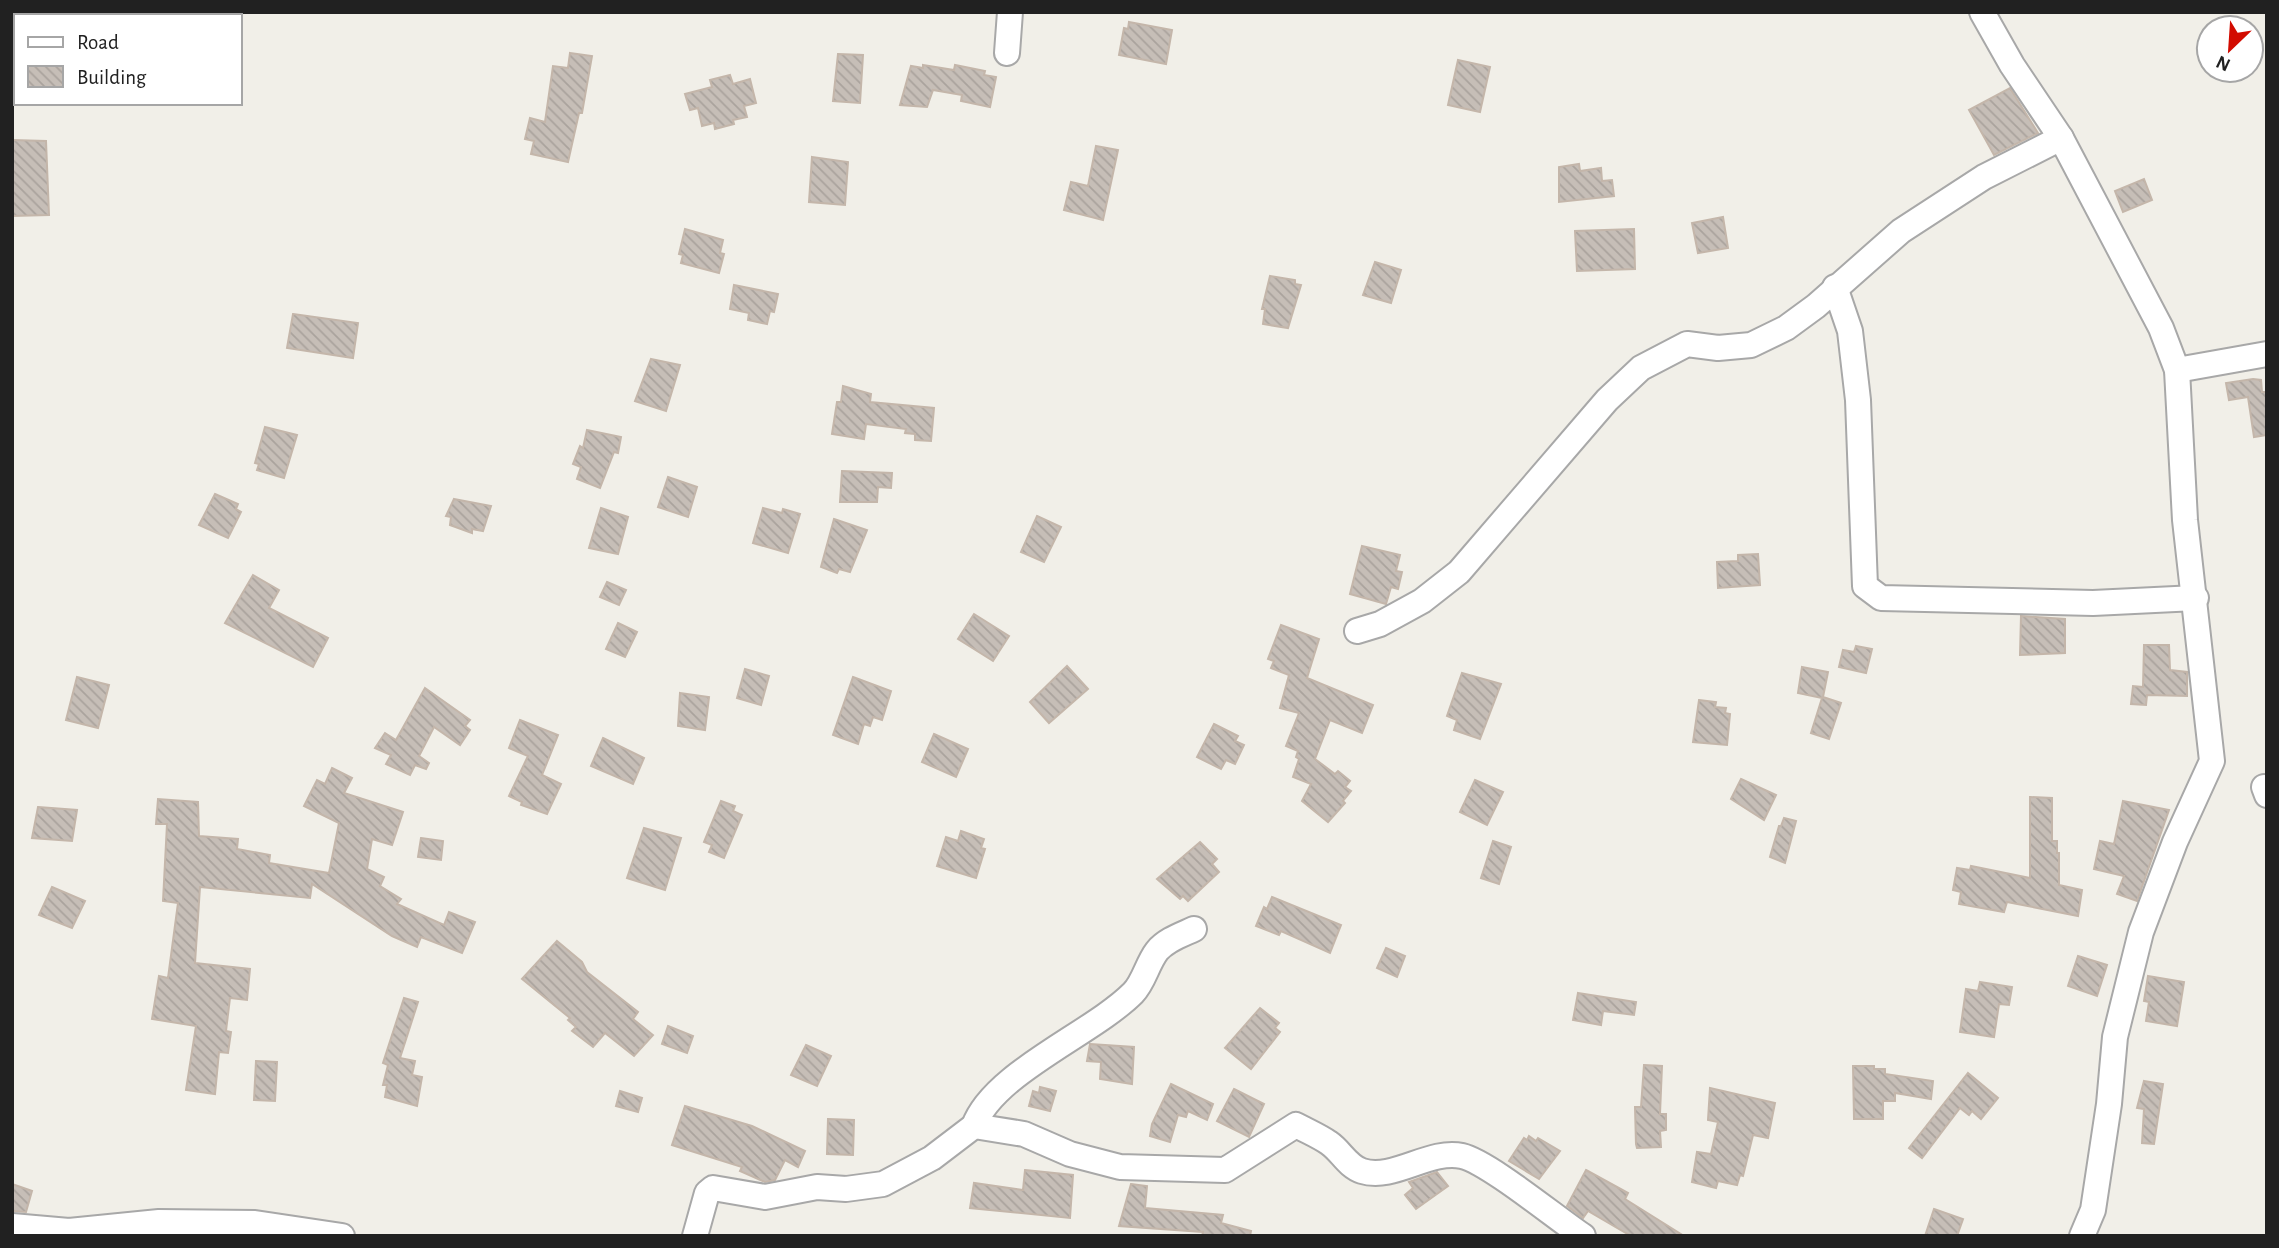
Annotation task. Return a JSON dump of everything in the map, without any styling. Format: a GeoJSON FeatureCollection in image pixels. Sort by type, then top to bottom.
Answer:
{"type":"FeatureCollection","features":[{"type":"Feature","properties":{"kind":"street"},"geometry":{"type":"LineString","coordinates":[[1007,54],[1010,12]]}},
{"type":"Feature","properties":{"kind":"street"},"geometry":{"type":"LineString","coordinates":[[1982,12],[2012,65],[2061,138],[2161,328],[2177,370],[2185,520],[2196,598],[2212,761],[2175,842],[2141,932],[2115,1037],[2109,1104],[2093,1210],[2082,1236]]}},
{"type":"Feature","properties":{"kind":"street"},"geometry":{"type":"LineString","coordinates":[[1357,631],[1380,624],[1422,601],[1459,572],[1607,400],[1641,368],[1687,344],[1718,348],[1751,345],[1786,328],[1816,306],[1901,231],[1984,177],[2061,138]]}},
{"type":"Feature","properties":{"kind":"street"},"geometry":{"type":"LineString","coordinates":[[1835,287],[1850,331],[1861,445],[1859,484],[1865,586],[1872,594],[1881,598],[2093,603],[2196,598]]}},
{"type":"Feature","properties":{"kind":"street"},"geometry":{"type":"LineString","coordinates":[[2177,370],[2267,355]]}},
{"type":"Feature","properties":{"kind":"street"},"geometry":{"type":"LineString","coordinates":[[695,1236],[705,1200],[713,1188],[765,1197],[817,1187],[846,1189],[883,1184],[932,1158],[974,1126],[980,1108],[1017,1076],[1135,991],[1157,951],[1172,939],[1194,929]]}},
{"type":"Feature","properties":{"kind":"street"},"geometry":{"type":"LineString","coordinates":[[974,1126],[1024,1134],[1070,1154],[1120,1167],[1225,1170],[1296,1125],[1332,1144],[1351,1166],[1364,1172],[1388,1171],[1423,1160],[1460,1156],[1481,1165],[1583,1236]]}},
{"type":"Feature","properties":{"kind":"street"},"geometry":{"type":"LineString","coordinates":[[12,1226],[69,1231],[159,1222],[255,1223],[342,1236]]}},
{"type":"Feature","properties":{"kind":"building"},"geometry":{"type":"Polygon","coordinates":[[[1129,22],[1172,30],[1166,64],[1119,55],[1124,28],[1128,29],[1129,22]]]}},
{"type":"Feature","properties":{"kind":"building"},"geometry":{"type":"Polygon","coordinates":[[[570,53],[592,56],[582,113],[579,113],[568,162],[531,154],[534,141],[525,139],[530,118],[545,122],[553,66],[568,68],[570,53]]]}},
{"type":"Feature","properties":{"kind":"building"},"geometry":{"type":"Polygon","coordinates":[[[838,54],[863,55],[860,103],[833,101],[838,54]]]}},
{"type":"Feature","properties":{"kind":"building"},"geometry":{"type":"Polygon","coordinates":[[[1458,60],[1490,67],[1480,112],[1448,105],[1458,60]]]}},
{"type":"Feature","properties":{"kind":"building"},"geometry":{"type":"Polygon","coordinates":[[[923,65],[954,70],[955,65],[985,71],[984,75],[996,77],[990,107],[961,101],[962,95],[933,90],[927,107],[900,105],[911,66],[923,68],[923,65]]]}},
{"type":"Feature","properties":{"kind":"building"},"geometry":{"type":"Polygon","coordinates":[[[730,75],[733,84],[750,79],[756,103],[744,106],[747,117],[733,120],[734,124],[715,129],[714,123],[702,126],[698,108],[690,110],[685,94],[712,87],[710,80],[730,75]]]}},
{"type":"Feature","properties":{"kind":"building"},"geometry":{"type":"Polygon","coordinates":[[[2010,88],[2038,133],[1994,155],[1969,110],[2010,88]]]}},
{"type":"Feature","properties":{"kind":"building"},"geometry":{"type":"Polygon","coordinates":[[[12,140],[46,141],[49,215],[12,216],[12,140]]]}},
{"type":"Feature","properties":{"kind":"building"},"geometry":{"type":"Polygon","coordinates":[[[1096,146],[1118,150],[1103,220],[1064,210],[1071,182],[1088,186],[1096,146]]]}},
{"type":"Feature","properties":{"kind":"building"},"geometry":{"type":"Polygon","coordinates":[[[812,157],[848,162],[845,205],[809,202],[812,157]]]}},
{"type":"Feature","properties":{"kind":"building"},"geometry":{"type":"Polygon","coordinates":[[[1579,164],[1580,171],[1601,168],[1602,181],[1612,180],[1614,196],[1559,202],[1559,167],[1579,164]]]}},
{"type":"Feature","properties":{"kind":"building"},"geometry":{"type":"Polygon","coordinates":[[[2144,179],[2152,200],[2123,212],[2115,191],[2144,179]]]}},
{"type":"Feature","properties":{"kind":"building"},"geometry":{"type":"Polygon","coordinates":[[[1723,217],[1728,248],[1698,253],[1692,223],[1723,217]]]}},
{"type":"Feature","properties":{"kind":"building"},"geometry":{"type":"Polygon","coordinates":[[[685,229],[723,240],[720,253],[724,254],[719,273],[681,263],[683,255],[679,254],[685,229]]]}},
{"type":"Feature","properties":{"kind":"building"},"geometry":{"type":"Polygon","coordinates":[[[1634,229],[1635,269],[1577,271],[1575,231],[1634,229]]]}},
{"type":"Feature","properties":{"kind":"building"},"geometry":{"type":"Polygon","coordinates":[[[1375,262],[1401,270],[1391,303],[1363,295],[1375,262]]]}},
{"type":"Feature","properties":{"kind":"building"},"geometry":{"type":"Polygon","coordinates":[[[1270,276],[1295,280],[1295,284],[1301,285],[1288,328],[1263,324],[1265,309],[1262,309],[1270,276]]]}},
{"type":"Feature","properties":{"kind":"building"},"geometry":{"type":"Polygon","coordinates":[[[734,285],[778,294],[774,312],[770,311],[767,324],[748,320],[749,313],[730,309],[734,285]]]}},
{"type":"Feature","properties":{"kind":"building"},"geometry":{"type":"Polygon","coordinates":[[[293,314],[358,323],[353,358],[287,348],[293,314]]]}},
{"type":"Feature","properties":{"kind":"building"},"geometry":{"type":"Polygon","coordinates":[[[651,359],[680,365],[666,411],[635,401],[651,359]]]}},
{"type":"Feature","properties":{"kind":"building"},"geometry":{"type":"Polygon","coordinates":[[[2261,380],[2262,392],[2267,392],[2267,435],[2254,437],[2248,397],[2229,400],[2226,383],[2261,380]]]}},
{"type":"Feature","properties":{"kind":"building"},"geometry":{"type":"Polygon","coordinates":[[[843,386],[871,394],[870,402],[934,408],[931,441],[915,440],[915,434],[905,433],[906,429],[866,424],[864,439],[832,434],[837,402],[841,402],[843,386]]]}},
{"type":"Feature","properties":{"kind":"building"},"geometry":{"type":"Polygon","coordinates":[[[265,427],[297,435],[284,478],[257,470],[259,464],[255,463],[265,427]]]}},
{"type":"Feature","properties":{"kind":"building"},"geometry":{"type":"Polygon","coordinates":[[[587,430],[621,437],[618,453],[614,452],[600,488],[577,479],[581,467],[573,464],[580,446],[583,448],[587,430]]]}},
{"type":"Feature","properties":{"kind":"building"},"geometry":{"type":"Polygon","coordinates":[[[842,471],[892,473],[891,488],[878,487],[877,502],[840,502],[842,471]]]}},
{"type":"Feature","properties":{"kind":"building"},"geometry":{"type":"Polygon","coordinates":[[[668,477],[697,487],[688,517],[658,507],[668,477]]]}},
{"type":"Feature","properties":{"kind":"building"},"geometry":{"type":"Polygon","coordinates":[[[215,494],[238,504],[236,509],[241,512],[228,538],[199,525],[215,494]]]}},
{"type":"Feature","properties":{"kind":"building"},"geometry":{"type":"Polygon","coordinates":[[[454,499],[491,506],[483,531],[472,529],[472,533],[450,525],[451,517],[446,516],[454,499]]]}},
{"type":"Feature","properties":{"kind":"building"},"geometry":{"type":"Polygon","coordinates":[[[601,508],[628,517],[618,554],[589,548],[601,508]]]}},
{"type":"Feature","properties":{"kind":"building"},"geometry":{"type":"Polygon","coordinates":[[[763,508],[782,513],[783,509],[800,514],[788,553],[753,543],[763,508]]]}},
{"type":"Feature","properties":{"kind":"building"},"geometry":{"type":"Polygon","coordinates":[[[1037,516],[1061,527],[1044,562],[1021,552],[1037,516]]]}},
{"type":"Feature","properties":{"kind":"building"},"geometry":{"type":"Polygon","coordinates":[[[834,519],[867,530],[850,572],[839,569],[837,573],[821,567],[834,519]]]}},
{"type":"Feature","properties":{"kind":"building"},"geometry":{"type":"Polygon","coordinates":[[[1362,546],[1400,555],[1396,571],[1402,572],[1398,589],[1391,587],[1386,604],[1350,594],[1362,546]]]}},
{"type":"Feature","properties":{"kind":"building"},"geometry":{"type":"Polygon","coordinates":[[[1758,554],[1760,585],[1718,588],[1717,562],[1738,561],[1738,555],[1758,554]]]}},
{"type":"Feature","properties":{"kind":"building"},"geometry":{"type":"Polygon","coordinates":[[[253,575],[279,590],[269,608],[328,638],[313,667],[225,623],[253,575]]]}},
{"type":"Feature","properties":{"kind":"building"},"geometry":{"type":"Polygon","coordinates":[[[607,582],[626,590],[619,605],[600,597],[607,582]]]}},
{"type":"Feature","properties":{"kind":"building"},"geometry":{"type":"Polygon","coordinates":[[[974,614],[1009,636],[993,661],[958,639],[974,614]]]}},
{"type":"Feature","properties":{"kind":"building"},"geometry":{"type":"Polygon","coordinates":[[[2021,616],[2065,619],[2065,653],[2020,655],[2021,616]]]}},
{"type":"Feature","properties":{"kind":"building"},"geometry":{"type":"Polygon","coordinates":[[[618,623],[637,632],[625,657],[606,649],[618,623]]]}},
{"type":"Feature","properties":{"kind":"building"},"geometry":{"type":"Polygon","coordinates":[[[1281,625],[1319,639],[1307,678],[1373,705],[1362,733],[1330,720],[1315,759],[1350,781],[1345,787],[1351,791],[1343,801],[1345,803],[1328,822],[1302,801],[1311,784],[1293,777],[1299,759],[1296,757],[1298,751],[1286,746],[1299,713],[1280,708],[1289,675],[1271,668],[1274,661],[1268,659],[1281,625]]]}},
{"type":"Feature","properties":{"kind":"building"},"geometry":{"type":"Polygon","coordinates":[[[2144,645],[2169,645],[2170,670],[2187,672],[2187,696],[2147,695],[2146,705],[2131,704],[2133,686],[2143,687],[2144,645]]]}},
{"type":"Feature","properties":{"kind":"building"},"geometry":{"type":"Polygon","coordinates":[[[1856,646],[1872,649],[1866,673],[1839,667],[1843,650],[1854,652],[1856,646]]]}},
{"type":"Feature","properties":{"kind":"building"},"geometry":{"type":"Polygon","coordinates":[[[1067,666],[1088,689],[1049,723],[1030,702],[1067,666]]]}},
{"type":"Feature","properties":{"kind":"building"},"geometry":{"type":"Polygon","coordinates":[[[1802,667],[1828,672],[1823,697],[1841,703],[1829,739],[1811,733],[1822,698],[1798,693],[1802,667]]]}},
{"type":"Feature","properties":{"kind":"building"},"geometry":{"type":"Polygon","coordinates":[[[745,669],[769,676],[761,705],[737,698],[745,669]]]}},
{"type":"Feature","properties":{"kind":"building"},"geometry":{"type":"Polygon","coordinates":[[[1462,673],[1501,684],[1480,739],[1454,730],[1457,720],[1447,716],[1462,673]]]}},
{"type":"Feature","properties":{"kind":"building"},"geometry":{"type":"Polygon","coordinates":[[[77,677],[109,685],[98,728],[66,720],[77,677]]]}},
{"type":"Feature","properties":{"kind":"building"},"geometry":{"type":"Polygon","coordinates":[[[853,677],[891,691],[882,720],[873,717],[870,726],[864,724],[858,744],[833,735],[853,677]]]}},
{"type":"Feature","properties":{"kind":"building"},"geometry":{"type":"Polygon","coordinates":[[[425,688],[470,720],[465,726],[470,730],[460,745],[434,727],[419,756],[429,763],[426,769],[415,765],[410,775],[386,764],[391,755],[375,748],[385,733],[396,740],[425,688]]]}},
{"type":"Feature","properties":{"kind":"building"},"geometry":{"type":"Polygon","coordinates":[[[680,693],[709,697],[705,730],[678,726],[680,693]]]}},
{"type":"Feature","properties":{"kind":"building"},"geometry":{"type":"Polygon","coordinates":[[[1699,700],[1716,702],[1715,707],[1726,708],[1725,713],[1730,714],[1727,745],[1693,742],[1699,700]]]}},
{"type":"Feature","properties":{"kind":"building"},"geometry":{"type":"Polygon","coordinates":[[[520,720],[558,735],[542,775],[561,784],[547,814],[521,805],[522,802],[509,796],[528,756],[509,748],[520,720]]]}},
{"type":"Feature","properties":{"kind":"building"},"geometry":{"type":"Polygon","coordinates":[[[1214,724],[1238,736],[1235,741],[1244,745],[1235,764],[1226,760],[1221,769],[1197,757],[1214,724]]]}},
{"type":"Feature","properties":{"kind":"building"},"geometry":{"type":"Polygon","coordinates":[[[934,734],[968,749],[956,777],[922,762],[934,734]]]}},
{"type":"Feature","properties":{"kind":"building"},"geometry":{"type":"Polygon","coordinates":[[[603,738],[644,758],[633,784],[591,766],[603,738]]]}},
{"type":"Feature","properties":{"kind":"building"},"geometry":{"type":"Polygon","coordinates":[[[332,768],[352,778],[344,793],[403,812],[392,845],[372,839],[367,869],[384,877],[380,886],[401,899],[397,904],[444,925],[449,912],[475,922],[462,953],[421,937],[417,947],[392,936],[312,884],[310,898],[200,887],[195,963],[250,969],[247,1000],[230,998],[226,1031],[231,1032],[228,1053],[219,1052],[215,1094],[186,1090],[196,1026],[152,1019],[159,976],[168,978],[178,903],[163,901],[167,824],[156,824],[158,799],[198,802],[199,836],[238,839],[237,849],[270,855],[269,863],[329,873],[339,823],[304,806],[317,780],[325,784],[332,768]]]}},
{"type":"Feature","properties":{"kind":"building"},"geometry":{"type":"Polygon","coordinates":[[[1741,779],[1776,795],[1764,820],[1731,799],[1741,779]]]}},
{"type":"Feature","properties":{"kind":"building"},"geometry":{"type":"Polygon","coordinates":[[[1475,780],[1503,792],[1487,825],[1460,812],[1475,780]]]}},
{"type":"Feature","properties":{"kind":"building"},"geometry":{"type":"Polygon","coordinates":[[[2030,797],[2052,798],[2052,841],[2057,841],[2059,853],[2059,885],[2082,890],[2078,916],[2007,902],[2004,912],[1959,904],[1961,892],[1953,890],[1957,868],[1970,870],[1971,866],[2030,878],[2030,797]]]}},
{"type":"Feature","properties":{"kind":"building"},"geometry":{"type":"Polygon","coordinates":[[[721,801],[735,806],[733,811],[742,815],[724,858],[709,852],[712,845],[704,842],[721,801]]]}},
{"type":"Feature","properties":{"kind":"building"},"geometry":{"type":"Polygon","coordinates":[[[2123,801],[2169,810],[2137,901],[2117,894],[2124,876],[2094,869],[2100,841],[2114,844],[2123,801]]]}},
{"type":"Feature","properties":{"kind":"building"},"geometry":{"type":"Polygon","coordinates":[[[38,807],[77,810],[72,841],[32,838],[38,807]]]}},
{"type":"Feature","properties":{"kind":"building"},"geometry":{"type":"Polygon","coordinates":[[[1784,818],[1796,821],[1785,863],[1770,857],[1784,818]]]}},
{"type":"Feature","properties":{"kind":"building"},"geometry":{"type":"Polygon","coordinates":[[[644,828],[681,838],[665,890],[627,878],[644,828]]]}},
{"type":"Feature","properties":{"kind":"building"},"geometry":{"type":"Polygon","coordinates":[[[961,831],[984,839],[981,848],[985,849],[976,878],[937,866],[946,837],[958,841],[961,831]]]}},
{"type":"Feature","properties":{"kind":"building"},"geometry":{"type":"Polygon","coordinates":[[[421,838],[443,841],[441,860],[418,857],[421,838]]]}},
{"type":"Feature","properties":{"kind":"building"},"geometry":{"type":"Polygon","coordinates":[[[1493,841],[1511,847],[1499,884],[1481,878],[1493,841]]]}},
{"type":"Feature","properties":{"kind":"building"},"geometry":{"type":"Polygon","coordinates":[[[1200,842],[1217,859],[1212,864],[1219,872],[1188,901],[1183,896],[1180,899],[1157,879],[1200,842]]]}},
{"type":"Feature","properties":{"kind":"building"},"geometry":{"type":"Polygon","coordinates":[[[52,887],[85,901],[72,928],[39,915],[52,887]]]}},
{"type":"Feature","properties":{"kind":"building"},"geometry":{"type":"Polygon","coordinates":[[[1272,897],[1341,925],[1330,953],[1281,931],[1279,935],[1256,926],[1264,907],[1267,909],[1272,897]]]}},
{"type":"Feature","properties":{"kind":"building"},"geometry":{"type":"Polygon","coordinates":[[[557,941],[582,962],[587,972],[638,1012],[633,1019],[653,1035],[634,1056],[605,1033],[593,1047],[572,1031],[576,1027],[568,1020],[570,1018],[522,979],[557,941]]]}},
{"type":"Feature","properties":{"kind":"building"},"geometry":{"type":"Polygon","coordinates":[[[1386,948],[1405,956],[1397,977],[1377,968],[1386,948]]]}},
{"type":"Feature","properties":{"kind":"building"},"geometry":{"type":"Polygon","coordinates":[[[2078,956],[2107,965],[2097,996],[2068,986],[2078,956]]]}},
{"type":"Feature","properties":{"kind":"building"},"geometry":{"type":"Polygon","coordinates":[[[2148,976],[2184,982],[2177,1026],[2146,1021],[2149,1002],[2144,1001],[2148,976]]]}},
{"type":"Feature","properties":{"kind":"building"},"geometry":{"type":"Polygon","coordinates":[[[1980,982],[2012,987],[2009,1005],[1999,1004],[1994,1037],[1960,1032],[1966,989],[1978,991],[1980,982]]]}},
{"type":"Feature","properties":{"kind":"building"},"geometry":{"type":"Polygon","coordinates":[[[1578,993],[1636,1002],[1634,1015],[1603,1011],[1601,1025],[1573,1020],[1578,993]]]}},
{"type":"Feature","properties":{"kind":"building"},"geometry":{"type":"Polygon","coordinates":[[[404,998],[418,1002],[400,1058],[415,1061],[412,1075],[422,1077],[417,1106],[385,1097],[387,1085],[383,1085],[388,1065],[383,1063],[404,998]]]}},
{"type":"Feature","properties":{"kind":"building"},"geometry":{"type":"Polygon","coordinates":[[[1260,1008],[1279,1023],[1275,1028],[1280,1032],[1251,1069],[1225,1048],[1260,1008]]]}},
{"type":"Feature","properties":{"kind":"building"},"geometry":{"type":"Polygon","coordinates":[[[668,1026],[693,1036],[687,1053],[662,1044],[668,1026]]]}},
{"type":"Feature","properties":{"kind":"building"},"geometry":{"type":"Polygon","coordinates":[[[1090,1044],[1134,1047],[1132,1084],[1100,1079],[1101,1062],[1087,1061],[1090,1044]]]}},
{"type":"Feature","properties":{"kind":"building"},"geometry":{"type":"Polygon","coordinates":[[[806,1045],[831,1056],[817,1086],[791,1075],[806,1045]]]}},
{"type":"Feature","properties":{"kind":"building"},"geometry":{"type":"Polygon","coordinates":[[[256,1061],[277,1062],[275,1101],[254,1100],[256,1061]]]}},
{"type":"Feature","properties":{"kind":"building"},"geometry":{"type":"Polygon","coordinates":[[[1644,1065],[1662,1066],[1660,1114],[1666,1114],[1666,1130],[1660,1131],[1661,1147],[1637,1148],[1636,1144],[1635,1107],[1641,1107],[1644,1065]]]}},
{"type":"Feature","properties":{"kind":"building"},"geometry":{"type":"Polygon","coordinates":[[[1853,1066],[1874,1066],[1874,1069],[1885,1069],[1885,1074],[1933,1081],[1931,1099],[1895,1093],[1895,1101],[1883,1101],[1883,1119],[1854,1119],[1853,1066]]]}},
{"type":"Feature","properties":{"kind":"building"},"geometry":{"type":"Polygon","coordinates":[[[1968,1073],[1998,1098],[1981,1119],[1972,1111],[1969,1115],[1960,1108],[1922,1158],[1909,1148],[1968,1073]]]}},
{"type":"Feature","properties":{"kind":"building"},"geometry":{"type":"Polygon","coordinates":[[[2144,1081],[2163,1084],[2154,1144],[2142,1143],[2144,1109],[2137,1108],[2144,1081]]]}},
{"type":"Feature","properties":{"kind":"building"},"geometry":{"type":"Polygon","coordinates":[[[1171,1084],[1213,1104],[1207,1120],[1188,1111],[1186,1117],[1178,1115],[1170,1142],[1150,1136],[1152,1124],[1171,1084]]]}},
{"type":"Feature","properties":{"kind":"building"},"geometry":{"type":"Polygon","coordinates":[[[1040,1087],[1056,1091],[1050,1111],[1029,1106],[1033,1091],[1039,1093],[1040,1087]]]}},
{"type":"Feature","properties":{"kind":"building"},"geometry":{"type":"Polygon","coordinates":[[[1710,1088],[1775,1103],[1768,1138],[1753,1135],[1743,1176],[1740,1175],[1737,1185],[1718,1181],[1716,1188],[1692,1182],[1697,1152],[1711,1154],[1718,1122],[1708,1120],[1710,1088]]]}},
{"type":"Feature","properties":{"kind":"building"},"geometry":{"type":"Polygon","coordinates":[[[1234,1089],[1264,1104],[1249,1137],[1217,1121],[1234,1089]]]}},
{"type":"Feature","properties":{"kind":"building"},"geometry":{"type":"Polygon","coordinates":[[[620,1091],[642,1098],[638,1112],[616,1106],[620,1091]]]}},
{"type":"Feature","properties":{"kind":"building"},"geometry":{"type":"Polygon","coordinates":[[[685,1106],[752,1126],[805,1151],[798,1167],[785,1160],[775,1180],[765,1182],[740,1171],[742,1167],[672,1145],[685,1106]]]}},
{"type":"Feature","properties":{"kind":"building"},"geometry":{"type":"Polygon","coordinates":[[[828,1119],[854,1120],[853,1155],[827,1154],[828,1119]]]}},
{"type":"Feature","properties":{"kind":"building"},"geometry":{"type":"Polygon","coordinates":[[[1529,1136],[1536,1141],[1538,1138],[1560,1151],[1539,1179],[1509,1161],[1524,1138],[1527,1140],[1529,1136]]]}},
{"type":"Feature","properties":{"kind":"building"},"geometry":{"type":"Polygon","coordinates":[[[1025,1170],[1073,1175],[1070,1218],[970,1208],[974,1183],[1023,1190],[1025,1170]]]}},
{"type":"Feature","properties":{"kind":"building"},"geometry":{"type":"Polygon","coordinates":[[[1586,1170],[1628,1193],[1625,1199],[1684,1236],[1631,1236],[1588,1211],[1583,1218],[1567,1206],[1586,1170]]]}},
{"type":"Feature","properties":{"kind":"building"},"geometry":{"type":"Polygon","coordinates":[[[1437,1172],[1448,1186],[1416,1209],[1405,1195],[1413,1188],[1409,1182],[1437,1172]]]}},
{"type":"Feature","properties":{"kind":"building"},"geometry":{"type":"Polygon","coordinates":[[[12,1184],[32,1191],[26,1212],[12,1211],[12,1184]]]}},
{"type":"Feature","properties":{"kind":"building"},"geometry":{"type":"Polygon","coordinates":[[[1131,1184],[1147,1186],[1145,1208],[1223,1215],[1221,1223],[1251,1231],[1250,1236],[1202,1236],[1203,1232],[1119,1226],[1131,1184]]]}},
{"type":"Feature","properties":{"kind":"building"},"geometry":{"type":"Polygon","coordinates":[[[1934,1209],[1963,1219],[1957,1236],[1925,1236],[1934,1209]]]}}]}
